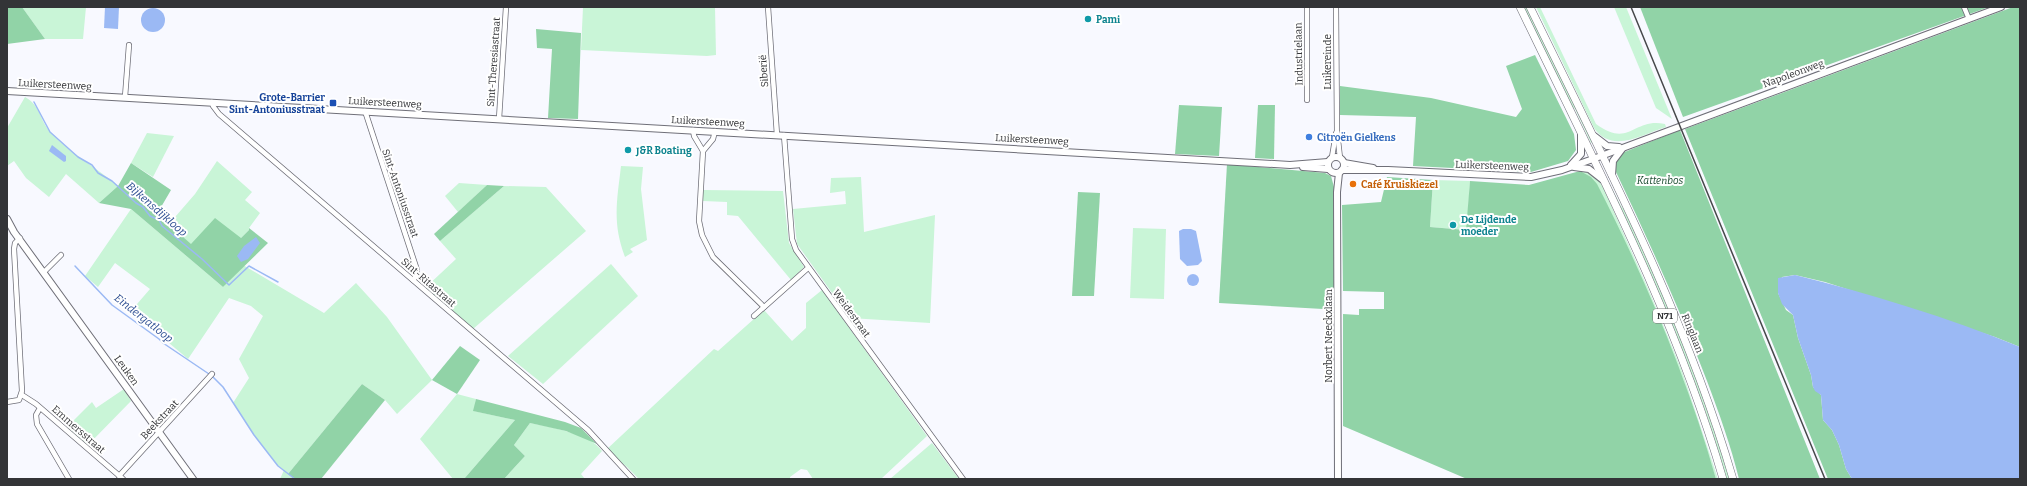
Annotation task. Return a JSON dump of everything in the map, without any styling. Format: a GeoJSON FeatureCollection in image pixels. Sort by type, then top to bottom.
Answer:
{"type":"FeatureCollection","features":[{"type":"Feature","properties":{"kind":"highway","name":"N71"},"geometry":{"type":"LineString","coordinates":[[1520,7],[1593,159]]}},
{"type":"Feature","properties":{"kind":"highway","name":"N71"},"geometry":{"type":"LineString","coordinates":[[1530,7],[1602,156]]}},
{"type":"Feature","properties":{"kind":"highway","name":"Ringlaan"},"geometry":{"type":"LineString","coordinates":[[1602,156],[1658,275],[1688,347],[1715,420],[1733,479]]}},
{"type":"Feature","properties":{"kind":"highway","name":"Ringlaan"},"geometry":{"type":"LineString","coordinates":[[1593,159],[1676,343],[1704,417],[1723,479]]}},
{"type":"Feature","properties":{"kind":"main road","name":"Napoleonweg"},"geometry":{"type":"LineString","coordinates":[[1593,159],[2001,7]]}},
{"type":"Feature","properties":{"kind":"main road","name":"Luikersteenweg"},"geometry":{"type":"LineString","coordinates":[[7,91],[1514,177],[1538,176],[1568,168],[1593,159]]}},
{"type":"Feature","properties":{"kind":"main road"},"geometry":{"type":"LineString","coordinates":[[1568,168],[1581,154],[1581,132]]}},
{"type":"Feature","properties":{"kind":"main road"},"geometry":{"type":"LineString","coordinates":[[1592,134],[1606,146],[1623,148],[1612,163],[1612,177]]}},
{"type":"Feature","properties":{"kind":"main road"},"geometry":{"type":"LineString","coordinates":[[1335,167],[1340,158]]}},
{"type":"Feature","properties":{"kind":"main road","name":"Norbert Neeckxlaan"},"geometry":{"type":"LineString","coordinates":[[1335,167],[1337,192],[1338,479]]}},
{"type":"Feature","properties":{"kind":"main road"},"geometry":{"type":"LineString","coordinates":[[1568,168],[1587,168],[1604,181]]}},
{"type":"Feature","properties":{"kind":"main road","name":"Leuken"},"geometry":{"type":"LineString","coordinates":[[7,219],[193,479]]}},
{"type":"Feature","properties":{"kind":"street","name":"Sint-Theresiastraat"},"geometry":{"type":"LineString","coordinates":[[499,119],[506,7]]}},
{"type":"Feature","properties":{"kind":"street","name":"Siberië"},"geometry":{"type":"LineString","coordinates":[[768,7],[777,135]]}},
{"type":"Feature","properties":{"kind":"street","name":"Industrielaan"},"geometry":{"type":"LineString","coordinates":[[1307,7],[1307,100]]}},
{"type":"Feature","properties":{"kind":"street","name":"Luikereinde"},"geometry":{"type":"LineString","coordinates":[[1336,7],[1337,118]]}},
{"type":"Feature","properties":{"kind":"street"},"geometry":{"type":"LineString","coordinates":[[1964,7],[1968,19]]}},
{"type":"Feature","properties":{"kind":"street"},"geometry":{"type":"LineString","coordinates":[[126,97],[129,45]]}},
{"type":"Feature","properties":{"kind":"street","name":"Sint-Ritastraat"},"geometry":{"type":"LineString","coordinates":[[212,102],[219,114],[588,430],[633,479]]}},
{"type":"Feature","properties":{"kind":"street","name":"Sint-Antoniusstraat"},"geometry":{"type":"LineString","coordinates":[[365,111],[417,270],[417,275],[413,280]]}},
{"type":"Feature","properties":{"kind":"street","name":"Norbert Neeckxlaan"},"geometry":{"type":"LineString","coordinates":[[1335,167],[1337,118]]}},
{"type":"Feature","properties":{"kind":"street"},"geometry":{"type":"LineString","coordinates":[[693,130],[694,136],[703,151],[699,221],[706,247],[722,268],[764,307]]}},
{"type":"Feature","properties":{"kind":"street"},"geometry":{"type":"LineString","coordinates":[[703,151],[713,139],[715,131]]}},
{"type":"Feature","properties":{"kind":"street","name":"Norbert Neeckxlaan"},"geometry":{"type":"LineString","coordinates":[[1337,131],[1340,158]]}},
{"type":"Feature","properties":{"kind":"street","name":"Weidestraat"},"geometry":{"type":"LineString","coordinates":[[784,135],[792,239],[796,250],[963,479]]}},
{"type":"Feature","properties":{"kind":"street"},"geometry":{"type":"LineString","coordinates":[[7,402],[16,401],[22,395],[14,249],[15,243],[20,238]]}},
{"type":"Feature","properties":{"kind":"street"},"geometry":{"type":"LineString","coordinates":[[44,272],[61,255]]}},
{"type":"Feature","properties":{"kind":"street"},"geometry":{"type":"LineString","coordinates":[[754,316],[808,268]]}},
{"type":"Feature","properties":{"kind":"street","name":"Beekstraat"},"geometry":{"type":"LineString","coordinates":[[121,477],[159,431],[212,374]]}},
{"type":"Feature","properties":{"kind":"street","name":"Emmersstraat"},"geometry":{"type":"LineString","coordinates":[[22,395],[40,408],[121,477]]}},
{"type":"Feature","properties":{"kind":"street"},"geometry":{"type":"LineString","coordinates":[[40,408],[36,415],[37,424],[69,479]]}},
{"type":"Feature","properties":{"kind":"green space"},"geometry":{"type":"Polygon","coordinates":[[[7,7],[22,7],[45,39],[7,44],[7,7]]]}},
{"type":"Feature","properties":{"kind":"green space"},"geometry":{"type":"Polygon","coordinates":[[[22,7],[86,7],[83,39],[45,39],[22,7]]]}},
{"type":"Feature","properties":{"kind":"green space"},"geometry":{"type":"Polygon","coordinates":[[[583,7],[715,7],[716,55],[707,56],[581,50],[583,7]]]}},
{"type":"Feature","properties":{"kind":"green space"},"geometry":{"type":"Polygon","coordinates":[[[1522,7],[1527,7],[1593,142],[1591,143],[1575,109],[1570,105],[1522,7]]]}},
{"type":"Feature","properties":{"kind":"green space"},"geometry":{"type":"Polygon","coordinates":[[[1536,7],[1540,7],[1596,124],[1607,131],[1617,134],[1654,123],[1665,124],[1666,127],[1637,138],[1627,140],[1609,140],[1601,136],[1594,128],[1536,7]]]}},
{"type":"Feature","properties":{"kind":"green space"},"geometry":{"type":"Polygon","coordinates":[[[1614,7],[1626,7],[1672,119],[1656,108],[1614,7]]]}},
{"type":"Feature","properties":{"kind":"green space"},"geometry":{"type":"Polygon","coordinates":[[[1640,7],[1989,7],[1683,117],[1640,7]]]}},
{"type":"Feature","properties":{"kind":"green space"},"geometry":{"type":"Polygon","coordinates":[[[2013,7],[2020,7],[2020,347],[1995,337],[1825,282],[1795,275],[1782,277],[1778,293],[1786,310],[1793,315],[1798,338],[1811,375],[1813,387],[1821,395],[1823,420],[1832,430],[1839,445],[1846,469],[1852,479],[1828,479],[1685,129],[2013,7]]]}},
{"type":"Feature","properties":{"kind":"green space"},"geometry":{"type":"Polygon","coordinates":[[[536,29],[581,33],[578,119],[548,118],[552,49],[537,48],[536,29]]]}},
{"type":"Feature","properties":{"kind":"green space"},"geometry":{"type":"Polygon","coordinates":[[[1535,55],[1574,134],[1576,150],[1568,161],[1531,172],[1413,166],[1416,117],[1340,115],[1340,86],[1431,98],[1516,117],[1522,109],[1506,66],[1535,55]]]}},
{"type":"Feature","properties":{"kind":"green space"},"geometry":{"type":"Polygon","coordinates":[[[25,97],[34,105],[47,128],[59,141],[118,186],[99,203],[66,174],[49,197],[26,178],[14,161],[7,166],[7,128],[25,97]]]}},
{"type":"Feature","properties":{"kind":"green space"},"geometry":{"type":"Polygon","coordinates":[[[1179,105],[1222,107],[1219,156],[1175,154],[1179,105]]]}},
{"type":"Feature","properties":{"kind":"green space"},"geometry":{"type":"Polygon","coordinates":[[[1258,105],[1275,105],[1274,159],[1255,158],[1258,105]]]}},
{"type":"Feature","properties":{"kind":"green space","name":"Kattenbos"},"geometry":{"type":"Polygon","coordinates":[[[1680,130],[1820,479],[1739,479],[1724,430],[1697,354],[1664,276],[1616,172],[1616,161],[1622,153],[1680,130]]]}},
{"type":"Feature","properties":{"kind":"green space"},"geometry":{"type":"Polygon","coordinates":[[[147,133],[174,136],[153,177],[131,163],[147,133]]]}},
{"type":"Feature","properties":{"kind":"green space"},"geometry":{"type":"Polygon","coordinates":[[[217,161],[252,192],[245,200],[260,213],[249,230],[241,238],[191,245],[169,224],[195,194],[217,161]]]}},
{"type":"Feature","properties":{"kind":"green space"},"geometry":{"type":"Polygon","coordinates":[[[131,163],[171,190],[157,214],[191,244],[215,218],[241,238],[249,230],[249,228],[268,243],[223,287],[131,209],[99,203],[118,186],[131,163]]]}},
{"type":"Feature","properties":{"kind":"green space"},"geometry":{"type":"Polygon","coordinates":[[[1227,164],[1325,173],[1331,176],[1334,187],[1334,295],[1323,309],[1219,303],[1227,164]]]}},
{"type":"Feature","properties":{"kind":"green space"},"geometry":{"type":"Polygon","coordinates":[[[621,166],[643,167],[641,189],[647,240],[630,249],[633,252],[625,257],[618,233],[617,222],[617,201],[621,166]]]}},
{"type":"Feature","properties":{"kind":"green space"},"geometry":{"type":"Polygon","coordinates":[[[1584,170],[1599,181],[1603,187],[1650,293],[1682,371],[1718,479],[1716,479],[1683,379],[1580,171],[1584,170]]]}},
{"type":"Feature","properties":{"kind":"green space"},"geometry":{"type":"Polygon","coordinates":[[[1580,171],[1591,177],[1597,184],[1632,255],[1664,328],[1692,403],[1716,479],[1467,479],[1343,426],[1343,314],[1359,315],[1359,309],[1384,309],[1384,292],[1343,291],[1342,205],[1381,202],[1387,177],[1433,180],[1430,227],[1466,230],[1470,181],[1529,185],[1580,171]]]}},
{"type":"Feature","properties":{"kind":"green space"},"geometry":{"type":"Polygon","coordinates":[[[1603,171],[1621,206],[1627,213],[1676,325],[1708,411],[1730,479],[1726,479],[1707,416],[1673,327],[1603,171]]]}},
{"type":"Feature","properties":{"kind":"green space"},"geometry":{"type":"Polygon","coordinates":[[[861,177],[864,232],[935,215],[930,323],[850,318],[797,244],[793,209],[846,204],[845,191],[830,193],[831,178],[861,177]]]}},
{"type":"Feature","properties":{"kind":"green space"},"geometry":{"type":"Polygon","coordinates":[[[1433,180],[1470,181],[1467,230],[1430,227],[1433,180]]]}},
{"type":"Feature","properties":{"kind":"green space"},"geometry":{"type":"Polygon","coordinates":[[[459,183],[487,185],[458,212],[445,196],[459,183]]]}},
{"type":"Feature","properties":{"kind":"green space"},"geometry":{"type":"Polygon","coordinates":[[[487,185],[504,186],[440,241],[434,234],[487,185]]]}},
{"type":"Feature","properties":{"kind":"green space"},"geometry":{"type":"Polygon","coordinates":[[[504,186],[546,187],[586,231],[473,329],[425,288],[456,259],[440,241],[504,186]]]}},
{"type":"Feature","properties":{"kind":"green space"},"geometry":{"type":"Polygon","coordinates":[[[703,190],[783,191],[789,243],[804,267],[791,280],[738,216],[727,215],[727,202],[703,201],[703,190]]]}},
{"type":"Feature","properties":{"kind":"green space"},"geometry":{"type":"Polygon","coordinates":[[[1078,192],[1100,193],[1094,296],[1072,296],[1078,192]]]}},
{"type":"Feature","properties":{"kind":"green space"},"geometry":{"type":"Polygon","coordinates":[[[131,209],[223,287],[243,265],[324,313],[356,283],[387,317],[432,380],[397,414],[385,400],[362,384],[288,474],[295,479],[280,479],[284,470],[278,466],[254,435],[233,403],[249,378],[239,359],[263,316],[251,306],[229,298],[188,359],[131,311],[150,289],[115,263],[98,287],[85,276],[131,209]]]}},
{"type":"Feature","properties":{"kind":"green space"},"geometry":{"type":"Polygon","coordinates":[[[1133,228],[1166,229],[1164,299],[1130,298],[1133,228]]]}},
{"type":"Feature","properties":{"kind":"green space"},"geometry":{"type":"Polygon","coordinates":[[[611,264],[638,296],[543,384],[508,356],[611,264]]]}},
{"type":"Feature","properties":{"kind":"green space"},"geometry":{"type":"Polygon","coordinates":[[[822,290],[927,436],[881,479],[813,479],[807,470],[801,469],[790,477],[790,479],[639,479],[606,450],[714,349],[718,351],[764,310],[792,341],[806,328],[806,303],[822,290]]]}},
{"type":"Feature","properties":{"kind":"green space"},"geometry":{"type":"Polygon","coordinates":[[[460,346],[480,360],[457,394],[432,380],[460,346]]]}},
{"type":"Feature","properties":{"kind":"green space"},"geometry":{"type":"Polygon","coordinates":[[[362,384],[385,400],[321,479],[295,479],[288,474],[362,384]]]}},
{"type":"Feature","properties":{"kind":"green space"},"geometry":{"type":"Polygon","coordinates":[[[124,389],[131,401],[88,445],[67,427],[92,402],[96,408],[124,389]]]}},
{"type":"Feature","properties":{"kind":"green space"},"geometry":{"type":"Polygon","coordinates":[[[457,394],[476,399],[474,411],[515,420],[464,479],[453,479],[420,439],[457,394]]]}},
{"type":"Feature","properties":{"kind":"green space"},"geometry":{"type":"Polygon","coordinates":[[[476,399],[565,422],[581,428],[597,444],[566,431],[530,423],[514,445],[525,456],[504,479],[464,479],[515,420],[473,411],[476,399]]]}},
{"type":"Feature","properties":{"kind":"green space"},"geometry":{"type":"Polygon","coordinates":[[[530,423],[569,432],[597,445],[602,451],[581,474],[585,479],[504,479],[525,456],[514,445],[530,423]]]}},
{"type":"Feature","properties":{"kind":"green space"},"geometry":{"type":"Polygon","coordinates":[[[932,443],[959,479],[890,479],[932,443]]]}},
{"type":"Feature","properties":{"kind":"water"},"geometry":{"type":"Polygon","coordinates":[[[105,7],[119,7],[118,29],[104,28],[105,7]]]}},
{"type":"Feature","properties":{"kind":"water"},"geometry":{"type":"Polygon","coordinates":[[[153,8],[158,9],[164,15],[164,25],[158,31],[153,32],[148,31],[142,25],[141,20],[142,15],[148,9],[153,8]]]}},
{"type":"Feature","properties":{"kind":"water"},"geometry":{"type":"Polygon","coordinates":[[[52,145],[66,156],[66,161],[64,162],[49,151],[52,145]]]}},
{"type":"Feature","properties":{"kind":"water"},"geometry":{"type":"Polygon","coordinates":[[[1183,229],[1191,229],[1196,231],[1202,261],[1198,265],[1187,266],[1180,259],[1179,231],[1183,229]]]}},
{"type":"Feature","properties":{"kind":"water"},"geometry":{"type":"Polygon","coordinates":[[[256,237],[260,243],[248,259],[241,262],[237,256],[244,246],[256,237]]]}},
{"type":"Feature","properties":{"kind":"water"},"geometry":{"type":"Polygon","coordinates":[[[1191,274],[1195,274],[1199,280],[1195,286],[1191,286],[1187,282],[1187,278],[1191,274]]]}},
{"type":"Feature","properties":{"kind":"water"},"geometry":{"type":"Polygon","coordinates":[[[1795,275],[1909,307],[2020,347],[2020,479],[1852,479],[1846,469],[1839,445],[1832,430],[1823,420],[1821,395],[1815,391],[1813,387],[1811,375],[1798,338],[1793,315],[1782,304],[1778,293],[1778,278],[1795,275]]]}},
{"type":"Feature","properties":{"kind":"waterway","name":"Bijkensdijkloop"},"geometry":{"type":"LineString","coordinates":[[34,102],[50,132],[78,157],[92,165],[98,173],[112,181],[136,203],[143,207],[150,216],[159,220],[162,226],[202,259],[229,285],[249,266],[278,282]]}},
{"type":"Feature","properties":{"kind":"waterway","name":"Eindergatloop"},"geometry":{"type":"LineString","coordinates":[[75,266],[112,305],[163,343],[209,374]]}},
{"type":"Feature","properties":{"kind":"waterway","name":"Eindergatloop"},"geometry":{"type":"LineString","coordinates":[[212,376],[223,387],[254,435],[278,466],[295,479]]}},
{"type":"Feature","properties":{"kind":"railway"},"geometry":{"type":"LineString","coordinates":[[1631,7],[1825,479]]}},
{"type":"Feature","properties":{"kind":"place","name":"Pami"},"geometry":{"type":"Point","coordinates":[1088,19]}},
{"type":"Feature","properties":{"kind":"place","name":"Grote-Barrier Sint-Antoniusstraat"},"geometry":{"type":"Point","coordinates":[333,103]}},
{"type":"Feature","properties":{"kind":"place","name":"Citroën Gielkens"},"geometry":{"type":"Point","coordinates":[1309,137]}},
{"type":"Feature","properties":{"kind":"place","name":"J&R Boating"},"geometry":{"type":"Point","coordinates":[628,150]}},
{"type":"Feature","properties":{"kind":"place","name":"Café Kruiskiezel"},"geometry":{"type":"Point","coordinates":[1353,184]}},
{"type":"Feature","properties":{"kind":"place","name":"De Lijdende moeder"},"geometry":{"type":"Point","coordinates":[1453,225]}}]}
